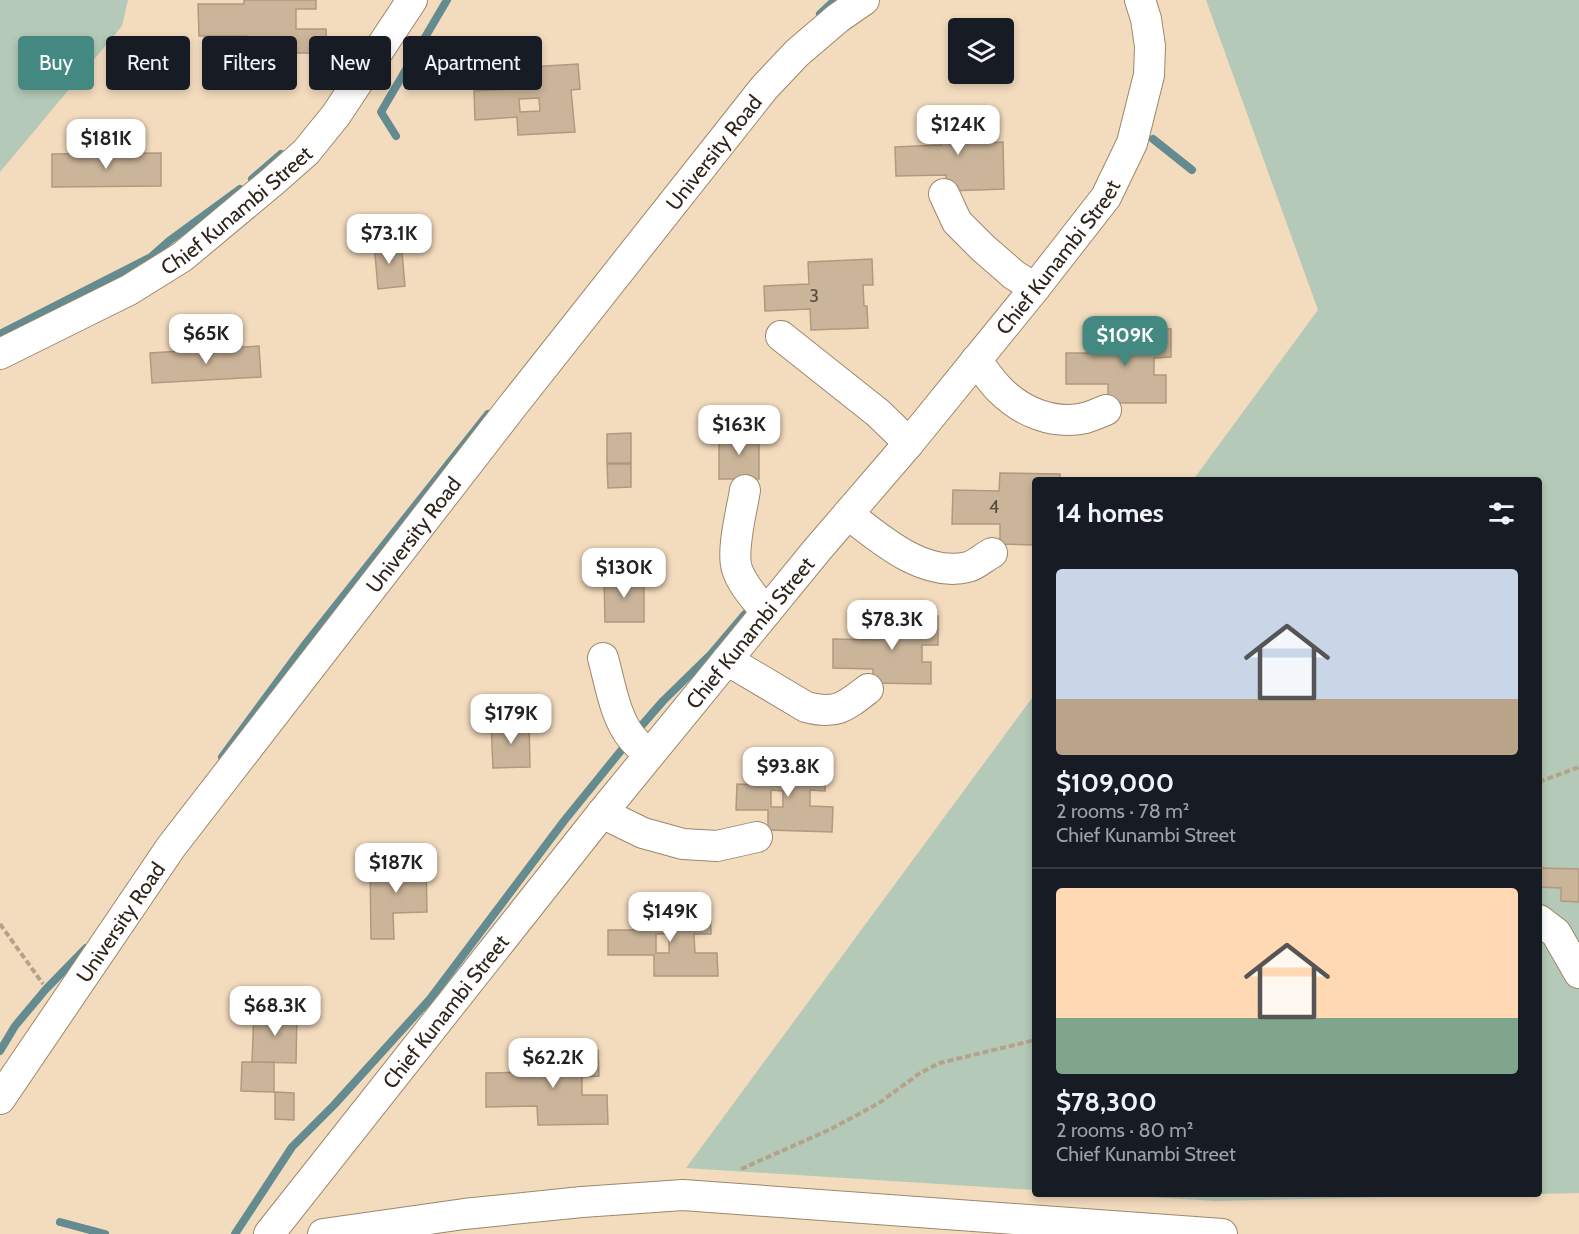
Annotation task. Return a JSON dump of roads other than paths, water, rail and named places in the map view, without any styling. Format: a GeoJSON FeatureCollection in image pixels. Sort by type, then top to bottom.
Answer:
{"type":"FeatureCollection","features":[{"type":"Feature","properties":{"kind":"street","name":"Chief Kunambi Street"},"geometry":{"type":"LineString","coordinates":[[0,354],[129,290],[183,256],[272,182],[306,152],[336,115],[412,0]]}},
{"type":"Feature","properties":{"kind":"street","name":"University Road"},"geometry":{"type":"LineString","coordinates":[[0,1099],[171,847],[457,477],[764,88],[797,53],[838,18],[864,0]]}},
{"type":"Feature","properties":{"kind":"street","name":"Chief Kunambi Street"},"geometry":{"type":"LineString","coordinates":[[269,1234],[602,813],[766,612],[909,443],[1106,197],[1132,143],[1149,75],[1150,45],[1140,0]]}},
{"type":"Feature","properties":{"kind":"street"},"geometry":{"type":"LineString","coordinates":[[944,194],[957,222],[1014,275],[1035,288]]}},
{"type":"Feature","properties":{"kind":"street"},"geometry":{"type":"LineString","coordinates":[[781,336],[878,413],[909,443]]}},
{"type":"Feature","properties":{"kind":"street"},"geometry":{"type":"LineString","coordinates":[[976,360],[999,389],[1034,414],[1049,419],[1069,420],[1087,418],[1106,410]]}},
{"type":"Feature","properties":{"kind":"street"},"geometry":{"type":"LineString","coordinates":[[745,490],[735,559],[738,571],[766,612]]}},
{"type":"Feature","properties":{"kind":"street"},"geometry":{"type":"LineString","coordinates":[[848,514],[884,543],[922,564],[949,569],[970,567],[992,553]]}},
{"type":"Feature","properties":{"kind":"street"},"geometry":{"type":"LineString","coordinates":[[603,658],[614,702],[624,724],[631,738],[649,755]]}},
{"type":"Feature","properties":{"kind":"street"},"geometry":{"type":"LineString","coordinates":[[727,660],[806,707],[819,711],[836,710],[868,689]]}},
{"type":"Feature","properties":{"kind":"street"},"geometry":{"type":"LineString","coordinates":[[602,813],[643,833],[683,844],[717,846],[757,837]]}},
{"type":"Feature","properties":{"kind":"street"},"geometry":{"type":"LineString","coordinates":[[1542,922],[1556,933],[1579,973]]}},
{"type":"Feature","properties":{"kind":"street"},"geometry":{"type":"LineString","coordinates":[[324,1234],[464,1214],[683,1195],[1222,1234]]}},
{"type":"Feature","properties":{"kind":"waterway"},"geometry":{"type":"LineString","coordinates":[[396,136],[381,112],[447,0]]}},
{"type":"Feature","properties":{"kind":"waterway"},"geometry":{"type":"LineString","coordinates":[[820,14],[835,0]]}},
{"type":"Feature","properties":{"kind":"waterway"},"geometry":{"type":"LineString","coordinates":[[1153,139],[1192,170]]}},
{"type":"Feature","properties":{"kind":"waterway"},"geometry":{"type":"LineString","coordinates":[[252,179],[281,154]]}},
{"type":"Feature","properties":{"kind":"waterway"},"geometry":{"type":"LineString","coordinates":[[0,334],[151,257],[240,189]]}},
{"type":"Feature","properties":{"kind":"waterway"},"geometry":{"type":"LineString","coordinates":[[222,757],[303,647],[488,414]]}},
{"type":"Feature","properties":{"kind":"waterway"},"geometry":{"type":"LineString","coordinates":[[636,732],[663,701],[711,654],[745,614]]}},
{"type":"Feature","properties":{"kind":"waterway"},"geometry":{"type":"LineString","coordinates":[[235,1234],[292,1147],[334,1105],[430,999],[564,821],[628,742]]}},
{"type":"Feature","properties":{"kind":"waterway"},"geometry":{"type":"LineString","coordinates":[[0,1051],[15,1026],[46,989],[86,948]]}},
{"type":"Feature","properties":{"kind":"waterway"},"geometry":{"type":"LineString","coordinates":[[60,1222],[105,1234]]}}]}
